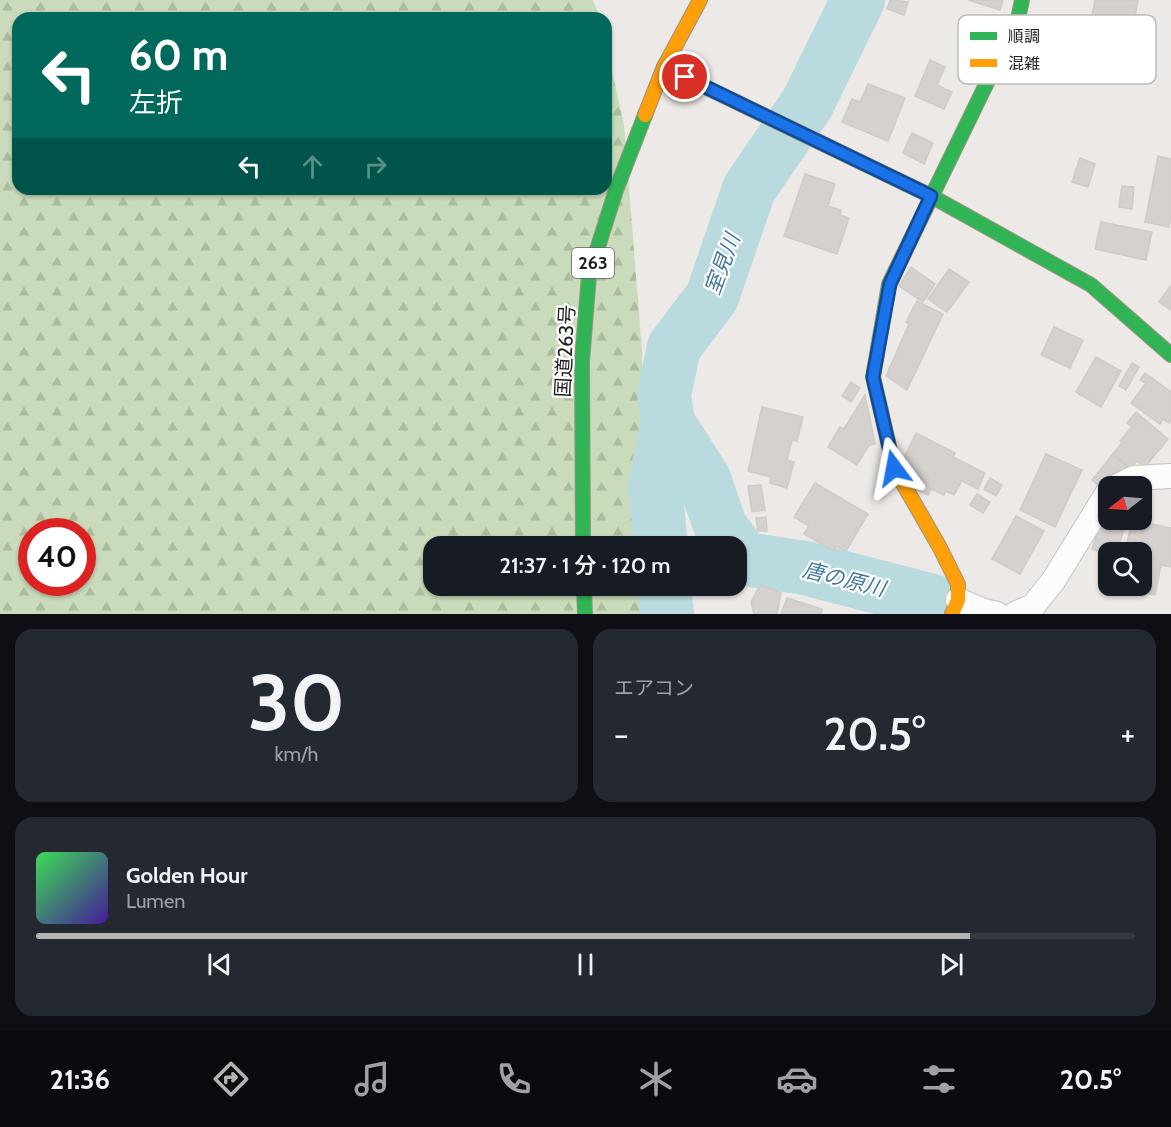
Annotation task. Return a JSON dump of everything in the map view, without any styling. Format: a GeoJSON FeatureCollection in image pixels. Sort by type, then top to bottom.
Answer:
{"type":"FeatureCollection","features":[{"type":"Feature","properties":{"kind":"main road","name":"国道263号"},"geometry":{"type":"LineString","coordinates":[[583,536],[582,361],[589,275],[615,190],[664,67],[700,0]]}},
{"type":"Feature","properties":{"kind":"main road"},"geometry":{"type":"LineString","coordinates":[[1019,15],[1022,0]]}},
{"type":"Feature","properties":{"kind":"main road"},"geometry":{"type":"LineString","coordinates":[[664,67],[931,196],[1091,285],[1171,355]]}},
{"type":"Feature","properties":{"kind":"main road"},"geometry":{"type":"LineString","coordinates":[[955,607],[958,584],[894,468],[873,377],[890,284],[986,84]]}},
{"type":"Feature","properties":{"kind":"main road"},"geometry":{"type":"LineString","coordinates":[[584,596],[585,614]]}},
{"type":"Feature","properties":{"kind":"street"},"geometry":{"type":"LineString","coordinates":[[1152,477],[1171,476]]}},
{"type":"Feature","properties":{"kind":"street"},"geometry":{"type":"LineString","coordinates":[[1015,614],[1033,606],[1053,581],[1098,508]]}},
{"type":"Feature","properties":{"kind":"street"},"geometry":{"type":"LineString","coordinates":[[955,607],[997,614]]}},
{"type":"Feature","properties":{"kind":"green space"},"geometry":{"type":"Polygon","coordinates":[[[0,0],[593,0],[598,12],[12,12],[12,195],[612,195],[612,70],[624,125],[642,351],[644,536],[423,536],[423,596],[645,596],[645,614],[0,614],[0,0]]]}},
{"type":"Feature","properties":{"kind":"building"},"geometry":{"type":"Polygon","coordinates":[[[890,0],[908,2],[904,15],[887,9],[890,0]]]}},
{"type":"Feature","properties":{"kind":"building"},"geometry":{"type":"Polygon","coordinates":[[[968,0],[1003,0],[1000,10],[968,0]]]}},
{"type":"Feature","properties":{"kind":"building"},"geometry":{"type":"Polygon","coordinates":[[[1095,0],[1138,0],[1135,15],[1092,15],[1095,0]]]}},
{"type":"Feature","properties":{"kind":"building"},"geometry":{"type":"Polygon","coordinates":[[[930,60],[945,67],[937,85],[952,92],[944,109],[915,96],[930,60]]]}},
{"type":"Feature","properties":{"kind":"building"},"geometry":{"type":"Polygon","coordinates":[[[868,84],[905,98],[888,141],[842,122],[852,99],[860,102],[868,84]]]}},
{"type":"Feature","properties":{"kind":"building"},"geometry":{"type":"Polygon","coordinates":[[[912,133],[933,143],[924,164],[903,153],[912,133]]]}},
{"type":"Feature","properties":{"kind":"building"},"geometry":{"type":"Polygon","coordinates":[[[1158,156],[1171,159],[1169,227],[1145,222],[1158,156]]]}},
{"type":"Feature","properties":{"kind":"building"},"geometry":{"type":"Polygon","coordinates":[[[1080,158],[1095,164],[1088,187],[1072,182],[1080,158]]]}},
{"type":"Feature","properties":{"kind":"building"},"geometry":{"type":"Polygon","coordinates":[[[805,174],[835,184],[828,206],[841,210],[840,215],[849,218],[837,254],[784,236],[805,174]]]}},
{"type":"Feature","properties":{"kind":"building"},"geometry":{"type":"Polygon","coordinates":[[[1122,186],[1134,187],[1132,209],[1119,207],[1122,186]]]}},
{"type":"Feature","properties":{"kind":"building"},"geometry":{"type":"Polygon","coordinates":[[[1101,222],[1152,232],[1146,260],[1095,249],[1101,222]]]}},
{"type":"Feature","properties":{"kind":"building"},"geometry":{"type":"Polygon","coordinates":[[[911,267],[935,284],[923,302],[899,286],[911,267]]]}},
{"type":"Feature","properties":{"kind":"building"},"geometry":{"type":"Polygon","coordinates":[[[949,269],[969,282],[947,312],[928,299],[949,269]]]}},
{"type":"Feature","properties":{"kind":"building"},"geometry":{"type":"Polygon","coordinates":[[[1171,285],[1171,310],[1159,302],[1171,285]]]}},
{"type":"Feature","properties":{"kind":"building"},"geometry":{"type":"Polygon","coordinates":[[[917,301],[943,314],[907,390],[886,376],[909,324],[906,322],[917,301]]]}},
{"type":"Feature","properties":{"kind":"building"},"geometry":{"type":"Polygon","coordinates":[[[1054,327],[1083,340],[1070,368],[1041,355],[1054,327]]]}},
{"type":"Feature","properties":{"kind":"building"},"geometry":{"type":"Polygon","coordinates":[[[1096,357],[1121,371],[1101,407],[1076,392],[1096,357]]]}},
{"type":"Feature","properties":{"kind":"building"},"geometry":{"type":"Polygon","coordinates":[[[1132,363],[1139,367],[1126,390],[1119,386],[1132,363]]]}},
{"type":"Feature","properties":{"kind":"building"},"geometry":{"type":"Polygon","coordinates":[[[1145,373],[1171,392],[1171,420],[1169,423],[1163,419],[1160,424],[1131,403],[1146,383],[1140,380],[1145,373]]]}},
{"type":"Feature","properties":{"kind":"building"},"geometry":{"type":"Polygon","coordinates":[[[851,382],[860,388],[851,402],[842,396],[851,382]]]}},
{"type":"Feature","properties":{"kind":"building"},"geometry":{"type":"Polygon","coordinates":[[[865,395],[875,444],[869,445],[857,465],[828,447],[840,427],[844,429],[865,395]]]}},
{"type":"Feature","properties":{"kind":"building"},"geometry":{"type":"Polygon","coordinates":[[[762,407],[803,417],[797,441],[792,440],[787,460],[794,462],[787,488],[770,483],[771,477],[748,471],[762,407]]]}},
{"type":"Feature","properties":{"kind":"building"},"geometry":{"type":"Polygon","coordinates":[[[1136,412],[1168,439],[1145,467],[1137,461],[1130,469],[1113,454],[1132,427],[1127,423],[1136,412]]]}},
{"type":"Feature","properties":{"kind":"building"},"geometry":{"type":"Polygon","coordinates":[[[916,433],[955,453],[953,457],[985,473],[978,489],[962,481],[954,495],[946,491],[944,495],[931,489],[928,495],[915,489],[921,477],[901,464],[916,433]]]}},
{"type":"Feature","properties":{"kind":"building"},"geometry":{"type":"Polygon","coordinates":[[[1046,454],[1082,470],[1055,527],[1020,510],[1046,454]]]}},
{"type":"Feature","properties":{"kind":"building"},"geometry":{"type":"Polygon","coordinates":[[[1113,454],[1130,469],[1115,476],[1098,476],[1097,484],[1092,480],[1113,454]]]}},
{"type":"Feature","properties":{"kind":"building"},"geometry":{"type":"Polygon","coordinates":[[[990,478],[1002,485],[996,496],[984,489],[990,478]]]}},
{"type":"Feature","properties":{"kind":"building"},"geometry":{"type":"Polygon","coordinates":[[[815,483],[868,514],[846,551],[836,546],[834,551],[804,534],[809,526],[794,517],[815,483]]]}},
{"type":"Feature","properties":{"kind":"building"},"geometry":{"type":"Polygon","coordinates":[[[881,483],[887,486],[883,493],[877,490],[881,483]]]}},
{"type":"Feature","properties":{"kind":"building"},"geometry":{"type":"Polygon","coordinates":[[[761,485],[765,510],[752,512],[748,486],[761,485]]]}},
{"type":"Feature","properties":{"kind":"building"},"geometry":{"type":"Polygon","coordinates":[[[977,494],[990,502],[983,513],[970,505],[977,494]]]}},
{"type":"Feature","properties":{"kind":"building"},"geometry":{"type":"Polygon","coordinates":[[[1016,516],[1044,531],[1020,574],[992,559],[1016,516]]]}},
{"type":"Feature","properties":{"kind":"building"},"geometry":{"type":"Polygon","coordinates":[[[766,517],[767,531],[758,531],[756,518],[766,517]]]}},
{"type":"Feature","properties":{"kind":"building"},"geometry":{"type":"Polygon","coordinates":[[[1152,524],[1171,528],[1171,567],[1161,565],[1155,595],[1152,594],[1152,542],[1127,542],[1130,530],[1152,530],[1152,524]]]}},
{"type":"Feature","properties":{"kind":"building"},"geometry":{"type":"Polygon","coordinates":[[[1098,530],[1124,530],[1120,542],[1098,542],[1098,551],[1092,549],[1098,530]]]}},
{"type":"Feature","properties":{"kind":"building"},"geometry":{"type":"Polygon","coordinates":[[[760,585],[781,593],[777,614],[754,614],[751,602],[760,585]]]}},
{"type":"Feature","properties":{"kind":"building"},"geometry":{"type":"Polygon","coordinates":[[[787,598],[822,609],[821,614],[781,614],[787,598]]]}},
{"type":"Feature","properties":{"kind":"waterway","name":"室見川"},"geometry":{"type":"LineString","coordinates":[[660,536],[655,484],[668,423],[664,395],[674,347],[712,297],[749,189],[807,104],[858,0]]}},
{"type":"Feature","properties":{"kind":"waterway","name":"唐の原川"},"geometry":{"type":"LineString","coordinates":[[668,423],[704,479],[721,528],[727,536]]}},
{"type":"Feature","properties":{"kind":"waterway","name":"唐の原川"},"geometry":{"type":"LineString","coordinates":[[747,559],[805,568],[932,601],[952,614]]}},
{"type":"Feature","properties":{"kind":"waterway","name":"室見川"},"geometry":{"type":"LineString","coordinates":[[665,596],[667,614]]}},
{"type":"Feature","properties":{"kind":"traffic: fast"},"geometry":{"type":"LineString","coordinates":[[1019,15],[1022,0]]}},
{"type":"Feature","properties":{"kind":"traffic: fast"},"geometry":{"type":"LineString","coordinates":[[664,67],[931,196],[1091,285],[1171,355]]}},
{"type":"Feature","properties":{"kind":"traffic: fast"},"geometry":{"type":"LineString","coordinates":[[881,411],[873,377],[889,284],[986,84]]}},
{"type":"Feature","properties":{"kind":"traffic: fast"},"geometry":{"type":"LineString","coordinates":[[583,536],[582,361],[589,275],[616,190],[645,115]]}},
{"type":"Feature","properties":{"kind":"traffic: fast"},"geometry":{"type":"LineString","coordinates":[[584,596],[585,614]]}},
{"type":"Feature","properties":{"kind":"traffic: slow"},"geometry":{"type":"LineString","coordinates":[[645,115],[664,67],[700,0]]}},
{"type":"Feature","properties":{"kind":"traffic: slow"},"geometry":{"type":"LineString","coordinates":[[881,411],[894,468],[958,584],[958,600],[952,614]]}},
{"type":"Feature","properties":{"kind":"route"},"geometry":{"type":"LineString","coordinates":[[685,77],[931,196],[890,284],[873,377],[894,468]]}}]}
